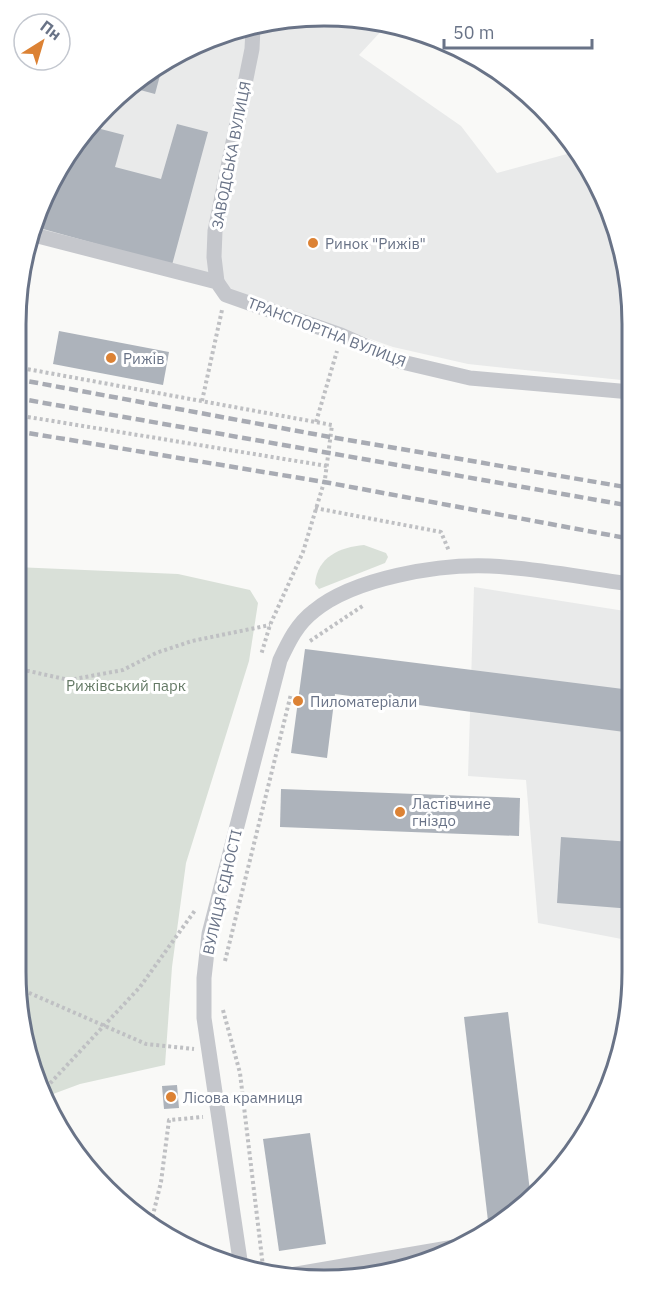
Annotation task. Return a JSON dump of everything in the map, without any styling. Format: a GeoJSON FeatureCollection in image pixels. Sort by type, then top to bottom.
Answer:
{"type":"FeatureCollection","features":[{"type":"Feature","properties":{"kind":"street","name":"ЗАВОДСЬКА ВУЛИЦЯ"},"geometry":{"type":"LineString","coordinates":[[221,289],[214,231],[252,50],[253,34]]}},
{"type":"Feature","properties":{"kind":"street","name":"ТРАНСПОРТНА ВУЛИЦЯ"},"geometry":{"type":"LineString","coordinates":[[39,236],[221,289],[341,335],[402,362],[470,378],[622,391]]}},
{"type":"Feature","properties":{"kind":"street","name":"ВУЛИЦЯ ЄДНОСТІ"},"geometry":{"type":"LineString","coordinates":[[240,1258],[208,1050],[204,1018],[204,978],[209,934],[280,660],[294,632],[304,619],[325,603],[361,587],[379,581],[453,567],[490,566],[622,583]]}},
{"type":"Feature","properties":{"kind":"street"},"geometry":{"type":"LineString","coordinates":[[320,1270],[430,1251]]}},
{"type":"Feature","properties":{"kind":"path"},"geometry":{"type":"LineString","coordinates":[[202,401],[221,289]]}},
{"type":"Feature","properties":{"kind":"path"},"geometry":{"type":"LineString","coordinates":[[316,422],[341,335]]}},
{"type":"Feature","properties":{"kind":"path"},"geometry":{"type":"LineString","coordinates":[[26,369],[332,425],[327,466],[303,552],[270,625],[261,655]]}},
{"type":"Feature","properties":{"kind":"path"},"geometry":{"type":"LineString","coordinates":[[26,417],[327,466]]}},
{"type":"Feature","properties":{"kind":"path"},"geometry":{"type":"LineString","coordinates":[[315,508],[441,532],[450,554]]}},
{"type":"Feature","properties":{"kind":"path"},"geometry":{"type":"LineString","coordinates":[[303,648],[354,610],[369,603]]}},
{"type":"Feature","properties":{"kind":"path"},"geometry":{"type":"LineString","coordinates":[[26,671],[69,680],[123,670],[156,653],[192,641],[270,625]]}},
{"type":"Feature","properties":{"kind":"path"},"geometry":{"type":"LineString","coordinates":[[225,962],[291,693]]}},
{"type":"Feature","properties":{"kind":"path"},"geometry":{"type":"LineString","coordinates":[[48,1086],[140,987],[200,905]]}},
{"type":"Feature","properties":{"kind":"path"},"geometry":{"type":"LineString","coordinates":[[26,992],[146,1044],[208,1050]]}},
{"type":"Feature","properties":{"kind":"path"},"geometry":{"type":"LineString","coordinates":[[222,1007],[240,1073],[263,1264]]}},
{"type":"Feature","properties":{"kind":"path"},"geometry":{"type":"LineString","coordinates":[[153,1216],[161,1182],[169,1120],[219,1116]]}},
{"type":"Feature","properties":{"kind":"shaded area"},"geometry":{"type":"Polygon","coordinates":[[[304,26],[344,26],[381,31],[359,55],[461,126],[497,173],[569,153],[583,175],[600,210],[617,266],[622,304],[622,380],[468,364],[393,347],[259,300],[38,240],[41,228],[65,175],[87,142],[127,100],[175,65],[228,41],[266,31],[304,26]]]}},
{"type":"Feature","properties":{"kind":"shaded area"},"geometry":{"type":"Polygon","coordinates":[[[474,587],[622,611],[622,939],[538,923],[526,780],[468,776],[474,587]]]}},
{"type":"Feature","properties":{"kind":"green space"},"geometry":{"type":"Polygon","coordinates":[[[364,545],[386,553],[388,557],[385,563],[319,589],[315,584],[320,567],[325,560],[338,551],[364,545]]]}},
{"type":"Feature","properties":{"kind":"green space","name":"Рижівський парк"},"geometry":{"type":"Polygon","coordinates":[[[26,567],[178,574],[250,590],[258,603],[249,661],[186,863],[172,967],[165,1065],[80,1084],[52,1094],[41,1068],[31,1030],[26,992],[26,567]]]}},
{"type":"Feature","properties":{"kind":"building"},"geometry":{"type":"Polygon","coordinates":[[[160,75],[155,94],[139,90],[160,75]]]}},
{"type":"Feature","properties":{"kind":"building"},"geometry":{"type":"Polygon","coordinates":[[[177,124],[208,132],[172,265],[41,228],[65,175],[99,128],[124,135],[115,167],[161,179],[177,124]]]}},
{"type":"Feature","properties":{"kind":"building","name":"Рижів"},"geometry":{"type":"Polygon","coordinates":[[[59,331],[169,352],[163,385],[53,364],[59,331]]]}},
{"type":"Feature","properties":{"kind":"building"},"geometry":{"type":"Polygon","coordinates":[[[305,649],[622,689],[622,732],[335,694],[327,758],[291,753],[305,649]]]}},
{"type":"Feature","properties":{"kind":"building","name":"Ластівчине гніздо"},"geometry":{"type":"Polygon","coordinates":[[[281,789],[520,798],[519,836],[280,827],[281,789]]]}},
{"type":"Feature","properties":{"kind":"building"},"geometry":{"type":"Polygon","coordinates":[[[561,837],[622,841],[622,908],[557,903],[561,837]]]}},
{"type":"Feature","properties":{"kind":"building"},"geometry":{"type":"Polygon","coordinates":[[[508,1012],[530,1188],[488,1221],[464,1017],[508,1012]]]}},
{"type":"Feature","properties":{"kind":"building","name":"Лісова крамниця"},"geometry":{"type":"Polygon","coordinates":[[[177,1085],[179,1108],[164,1109],[162,1086],[177,1085]]]}},
{"type":"Feature","properties":{"kind":"building"},"geometry":{"type":"Polygon","coordinates":[[[310,1133],[326,1244],[279,1251],[263,1139],[310,1133]]]}},
{"type":"Feature","properties":{"kind":"railway"},"geometry":{"type":"LineString","coordinates":[[26,381],[330,437],[622,486]]}},
{"type":"Feature","properties":{"kind":"railway"},"geometry":{"type":"LineString","coordinates":[[26,400],[622,504]]}},
{"type":"Feature","properties":{"kind":"railway"},"geometry":{"type":"LineString","coordinates":[[26,433],[324,482],[622,537]]}},
{"type":"Feature","properties":{"kind":"place","name":"Ринок \"Рижів\""},"geometry":{"type":"Point","coordinates":[313,243]}},
{"type":"Feature","properties":{"kind":"place","name":"Рижів"},"geometry":{"type":"Point","coordinates":[111,358]}},
{"type":"Feature","properties":{"kind":"place","name":"Пиломатеріали"},"geometry":{"type":"Point","coordinates":[298,701]}},
{"type":"Feature","properties":{"kind":"place","name":"Ластівчине гніздо"},"geometry":{"type":"Point","coordinates":[400,812]}},
{"type":"Feature","properties":{"kind":"place","name":"Лісова крамниця"},"geometry":{"type":"Point","coordinates":[171,1097]}}]}
